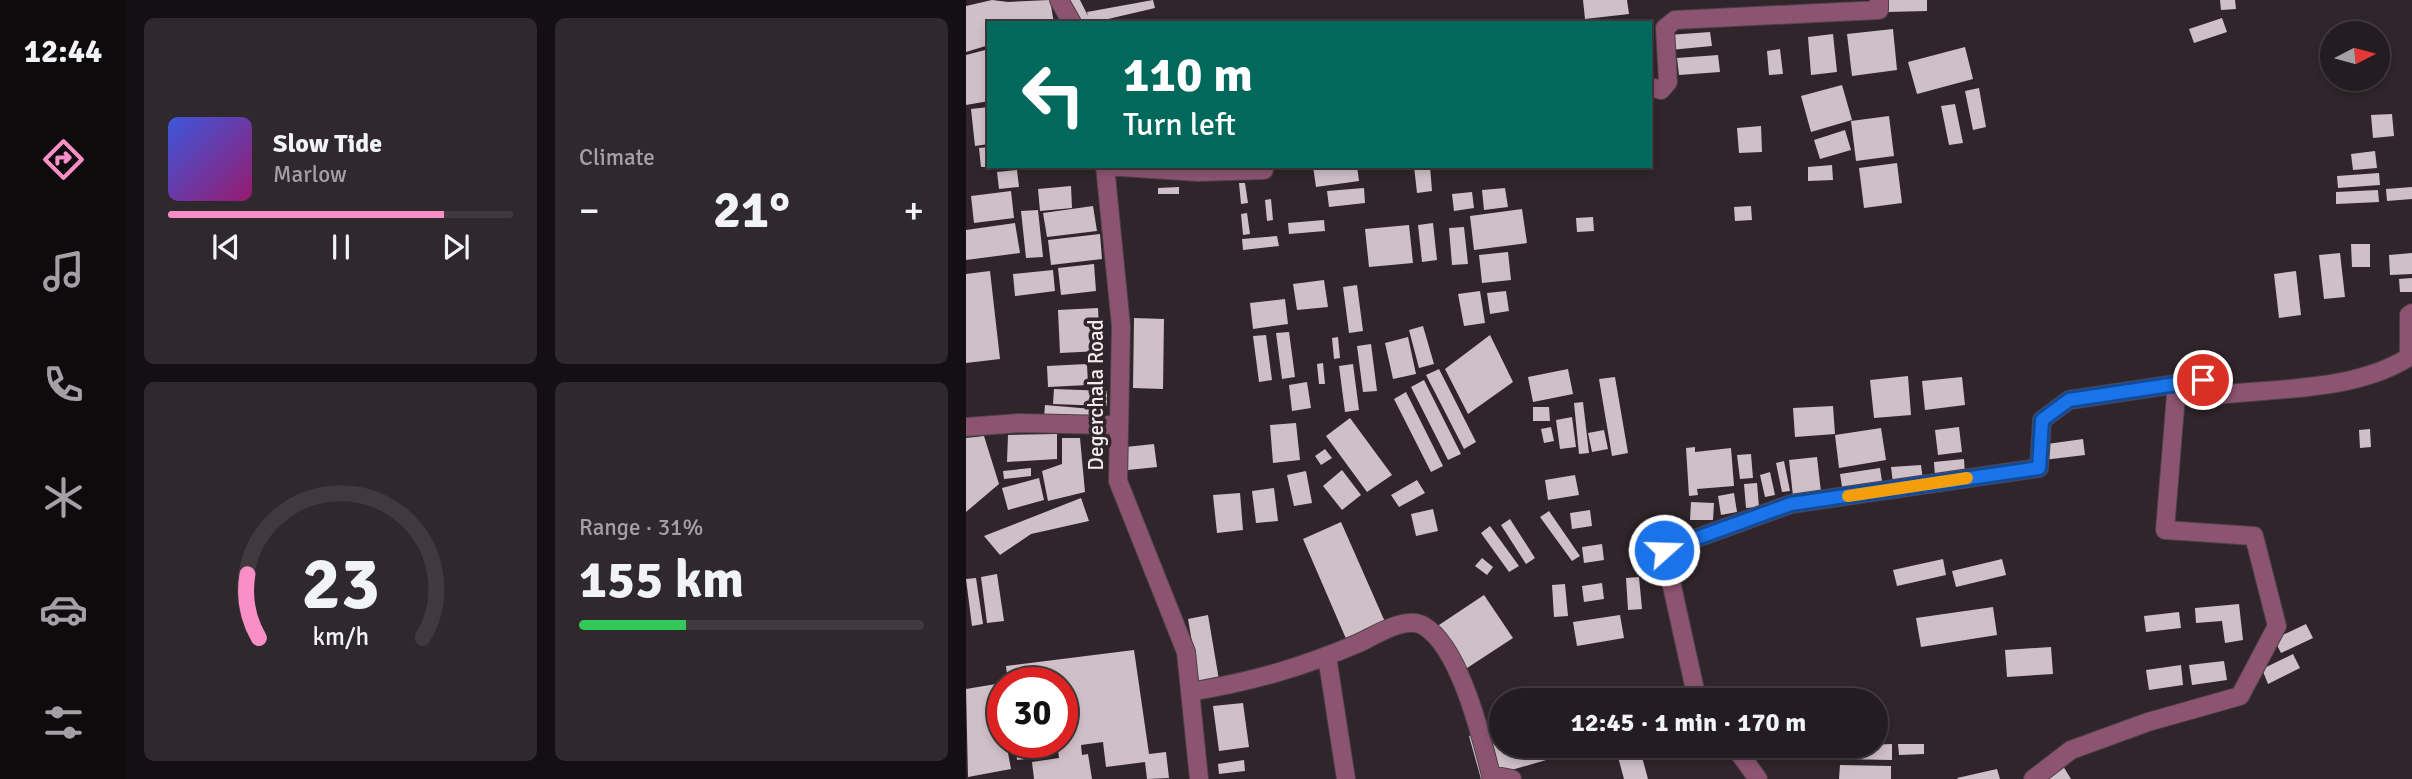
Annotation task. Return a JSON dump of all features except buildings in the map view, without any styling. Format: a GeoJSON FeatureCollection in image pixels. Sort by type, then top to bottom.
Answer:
{"type":"FeatureCollection","features":[{"type":"Feature","properties":{"kind":"street"},"geometry":{"type":"LineString","coordinates":[[1059,0],[1071,21]]}},
{"type":"Feature","properties":{"kind":"street"},"geometry":{"type":"LineString","coordinates":[[1652,88],[1661,90],[1668,82],[1665,28],[1675,20],[1879,10],[1879,0]]}},
{"type":"Feature","properties":{"kind":"street","name":"Degerchala Road"},"geometry":{"type":"LineString","coordinates":[[1105,168],[1121,326],[1118,481],[1186,652],[1199,779]]}},
{"type":"Feature","properties":{"kind":"street"},"geometry":{"type":"LineString","coordinates":[[1136,168],[1198,172],[1264,168]]}},
{"type":"Feature","properties":{"kind":"street"},"geometry":{"type":"LineString","coordinates":[[2203,380],[2217,394],[2350,380],[2385,369],[2409,357],[2409,315],[2412,313]]}},
{"type":"Feature","properties":{"kind":"street"},"geometry":{"type":"LineString","coordinates":[[1695,688],[1664,550],[1791,504],[2039,468],[2042,420],[2069,400],[2203,380]]}},
{"type":"Feature","properties":{"kind":"street"},"geometry":{"type":"LineString","coordinates":[[2033,779],[2071,750],[2148,722],[2240,696],[2277,626],[2254,536],[2165,530],[2176,395],[2203,380]]}},
{"type":"Feature","properties":{"kind":"street"},"geometry":{"type":"LineString","coordinates":[[966,427],[1020,424],[1108,425]]}},
{"type":"Feature","properties":{"kind":"street"},"geometry":{"type":"LineString","coordinates":[[1190,692],[1263,679],[1405,623],[1423,625],[1443,644],[1472,702],[1491,775],[1512,779]]}},
{"type":"Feature","properties":{"kind":"street"},"geometry":{"type":"LineString","coordinates":[[1327,656],[1346,779]]}},
{"type":"Feature","properties":{"kind":"street"},"geometry":{"type":"LineString","coordinates":[[1743,758],[1758,779]]}},
{"type":"Feature","properties":{"kind":"slow traffic"},"geometry":{"type":"LineString","coordinates":[[1848,496],[1967,478]]}},
{"type":"Feature","properties":{"kind":"route"},"geometry":{"type":"LineString","coordinates":[[1664,550],[1791,504],[2039,468],[2042,420],[2069,400],[2203,380]]}}]}
